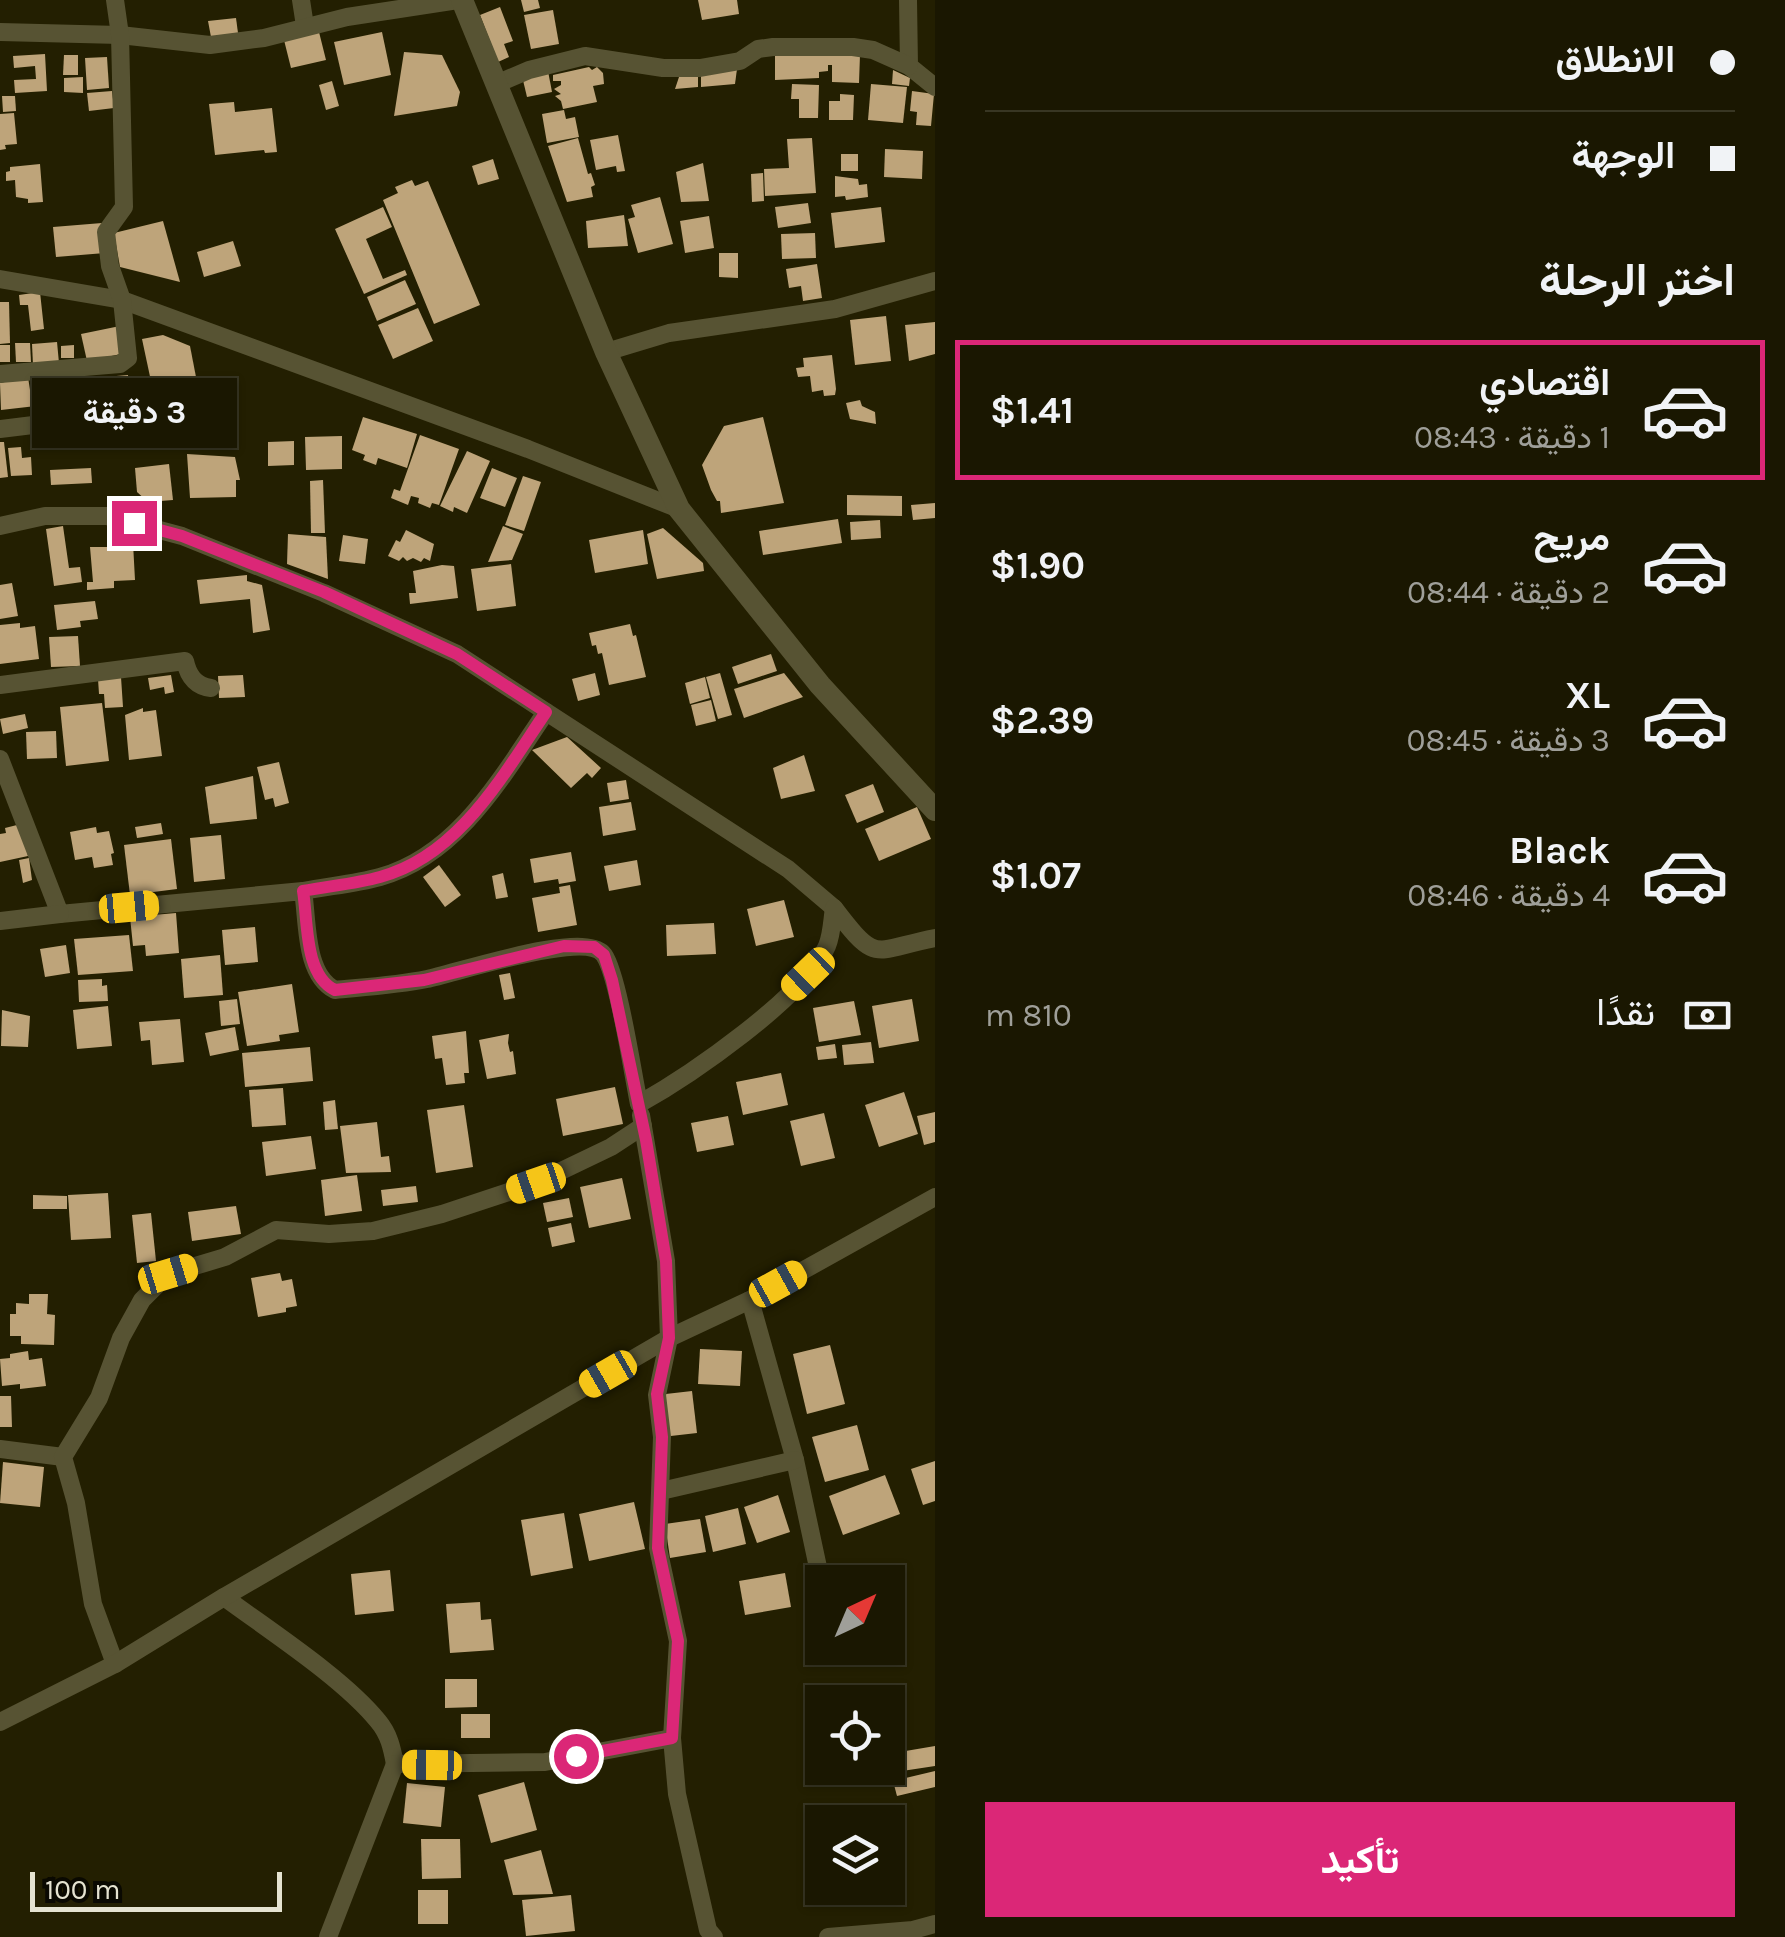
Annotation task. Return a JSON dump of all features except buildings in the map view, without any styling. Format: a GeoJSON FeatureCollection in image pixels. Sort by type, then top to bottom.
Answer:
{"type":"FeatureCollection","features":[{"type":"Feature","properties":{"kind":"street"},"geometry":{"type":"LineString","coordinates":[[0,374],[124,363],[128,358],[122,300],[110,266],[106,232],[124,207],[120,35],[115,0]]}},
{"type":"Feature","properties":{"kind":"street"},"geometry":{"type":"LineString","coordinates":[[301,0],[304,26]]}},
{"type":"Feature","properties":{"kind":"street"},"geometry":{"type":"LineString","coordinates":[[0,32],[120,35],[210,45],[460,0],[606,352],[679,509],[820,685],[935,810]]}},
{"type":"Feature","properties":{"kind":"street"},"geometry":{"type":"LineString","coordinates":[[908,0],[909,66]]}},
{"type":"Feature","properties":{"kind":"street"},"geometry":{"type":"LineString","coordinates":[[496,84],[529,70],[585,56],[663,68],[700,68],[740,61],[758,49],[853,47],[873,50],[909,66],[935,87]]}},
{"type":"Feature","properties":{"kind":"street"},"geometry":{"type":"LineString","coordinates":[[0,279],[122,300],[528,449],[679,509]]}},
{"type":"Feature","properties":{"kind":"street"},"geometry":{"type":"LineString","coordinates":[[606,352],[669,333],[835,309],[935,281]]}},
{"type":"Feature","properties":{"kind":"street"},"geometry":{"type":"LineString","coordinates":[[0,430],[82,419]]}},
{"type":"Feature","properties":{"kind":"street"},"geometry":{"type":"LineString","coordinates":[[0,526],[19,519],[107,516],[182,536],[324,592],[457,654],[788,869],[834,908],[859,939],[878,950],[889,951],[935,938]]}},
{"type":"Feature","properties":{"kind":"street"},"geometry":{"type":"LineString","coordinates":[[0,685],[185,661],[196,682],[210,688]]}},
{"type":"Feature","properties":{"kind":"street"},"geometry":{"type":"LineString","coordinates":[[0,921],[303,891],[380,877],[418,862],[478,809],[546,712]]}},
{"type":"Feature","properties":{"kind":"street"},"geometry":{"type":"LineString","coordinates":[[0,759],[60,914]]}},
{"type":"Feature","properties":{"kind":"street"},"geometry":{"type":"LineString","coordinates":[[303,891],[314,964],[319,977],[335,990],[424,980],[564,946],[594,947],[604,955],[644,1126],[666,1261],[669,1338],[657,1394],[662,1437],[658,1548],[678,1641],[672,1738],[677,1794],[708,1930],[714,1937]]}},
{"type":"Feature","properties":{"kind":"street"},"geometry":{"type":"LineString","coordinates":[[639,1104],[696,1070],[808,974],[828,943],[834,908]]}},
{"type":"Feature","properties":{"kind":"street"},"geometry":{"type":"LineString","coordinates":[[115,1664],[94,1604],[64,1457],[98,1398],[121,1338],[142,1300],[168,1274],[224,1257],[276,1230],[329,1234],[373,1231],[442,1214],[536,1183],[644,1126]]}},
{"type":"Feature","properties":{"kind":"street"},"geometry":{"type":"LineString","coordinates":[[0,1722],[115,1664],[669,1338],[750,1300],[935,1197]]}},
{"type":"Feature","properties":{"kind":"street"},"geometry":{"type":"LineString","coordinates":[[750,1300],[794,1460],[817,1565]]}},
{"type":"Feature","properties":{"kind":"street"},"geometry":{"type":"LineString","coordinates":[[0,1449],[64,1457]]}},
{"type":"Feature","properties":{"kind":"street"},"geometry":{"type":"LineString","coordinates":[[660,1492],[794,1460]]}},
{"type":"Feature","properties":{"kind":"street"},"geometry":{"type":"LineString","coordinates":[[224,1597],[331,1677],[378,1720],[391,1741],[395,1764],[328,1937]]}},
{"type":"Feature","properties":{"kind":"street"},"geometry":{"type":"LineString","coordinates":[[395,1764],[544,1762],[672,1738]]}},
{"type":"Feature","properties":{"kind":"street"},"geometry":{"type":"LineString","coordinates":[[828,1937],[914,1934],[935,1924]]}},
{"type":"Feature","properties":{"kind":"route"},"geometry":{"type":"LineString","coordinates":[[134,523],[182,536],[324,592],[457,654],[546,712],[478,809],[450,838],[418,862],[380,877],[303,891],[314,964],[319,977],[335,990],[424,980],[564,946],[594,947],[604,955],[612,980],[646,1140],[666,1261],[669,1338],[657,1394],[662,1437],[658,1548],[678,1641],[672,1738],[576,1756]]}}]}
